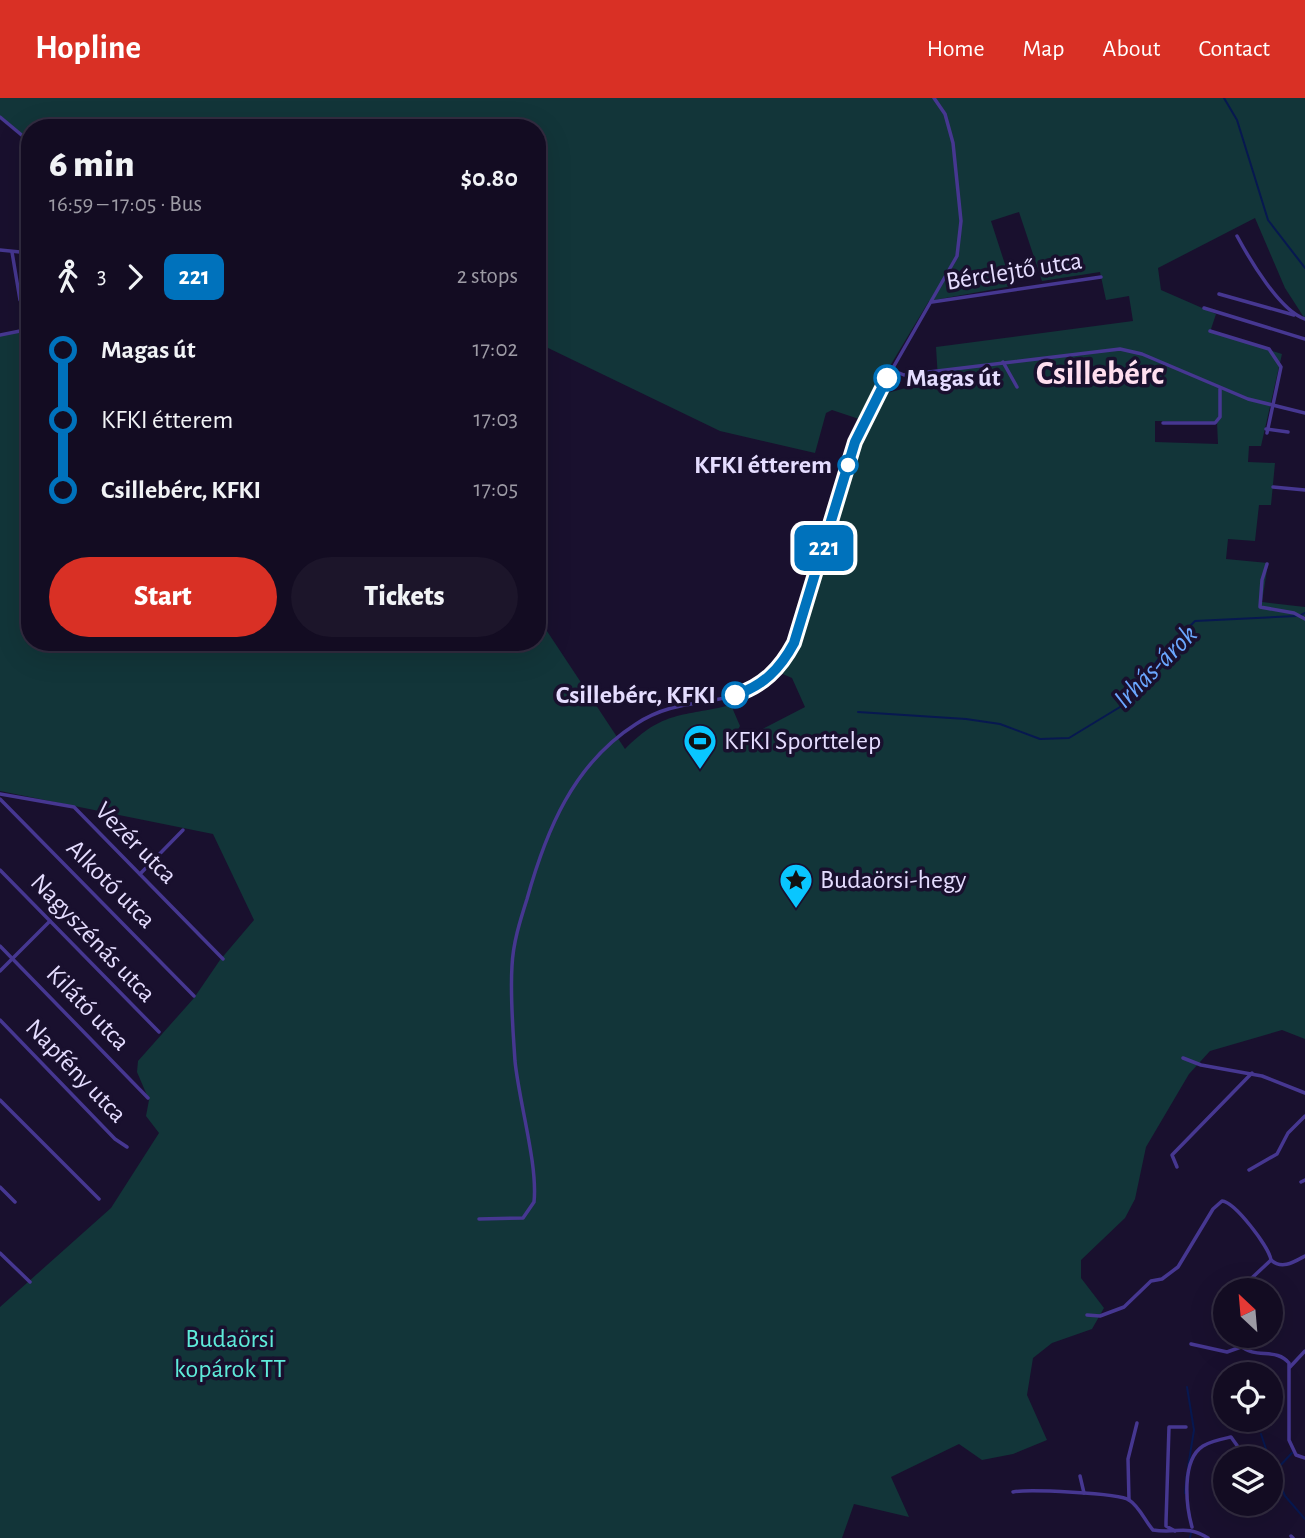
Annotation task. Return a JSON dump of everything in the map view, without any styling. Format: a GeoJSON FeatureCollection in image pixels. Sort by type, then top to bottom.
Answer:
{"type":"FeatureCollection","features":[{"type":"Feature","properties":{"kind":"street"},"geometry":{"type":"LineString","coordinates":[[479,1219],[523,1218],[533,1206],[515,1059],[513,953],[546,833],[558,810],[600,754],[638,722],[751,691],[783,663],[803,619],[855,442],[891,370],[957,256],[961,228],[951,132],[934,98]]}},
{"type":"Feature","properties":{"kind":"street"},"geometry":{"type":"LineString","coordinates":[[0,117],[21,134]]}},
{"type":"Feature","properties":{"kind":"street"},"geometry":{"type":"LineString","coordinates":[[1237,236],[1263,276],[1294,315]]}},
{"type":"Feature","properties":{"kind":"street"},"geometry":{"type":"LineString","coordinates":[[0,250],[21,252]]}},
{"type":"Feature","properties":{"kind":"street"},"geometry":{"type":"LineString","coordinates":[[12,252],[20,300]]}},
{"type":"Feature","properties":{"kind":"street","name":"Bérclejtő utca"},"geometry":{"type":"LineString","coordinates":[[932,302],[1101,276]]}},
{"type":"Feature","properties":{"kind":"street"},"geometry":{"type":"LineString","coordinates":[[1219,294],[1305,319]]}},
{"type":"Feature","properties":{"kind":"street"},"geometry":{"type":"LineString","coordinates":[[1204,308],[1305,340]]}},
{"type":"Feature","properties":{"kind":"street"},"geometry":{"type":"LineString","coordinates":[[0,335],[21,331]]}},
{"type":"Feature","properties":{"kind":"street"},"geometry":{"type":"LineString","coordinates":[[1210,331],[1269,349],[1280,368],[1267,431],[1288,432]]}},
{"type":"Feature","properties":{"kind":"street"},"geometry":{"type":"LineString","coordinates":[[891,370],[904,375],[1120,349],[1142,354],[1220,389],[1271,406],[1305,413]]}},
{"type":"Feature","properties":{"kind":"street"},"geometry":{"type":"LineString","coordinates":[[1009,367],[1012,361]]}},
{"type":"Feature","properties":{"kind":"street"},"geometry":{"type":"LineString","coordinates":[[1003,362],[1009,367],[1017,387]]}},
{"type":"Feature","properties":{"kind":"street"},"geometry":{"type":"LineString","coordinates":[[1163,423],[1215,423],[1220,417],[1220,389]]}},
{"type":"Feature","properties":{"kind":"street"},"geometry":{"type":"LineString","coordinates":[[1273,486],[1305,490]]}},
{"type":"Feature","properties":{"kind":"street"},"geometry":{"type":"LineString","coordinates":[[1267,564],[1259,602],[1264,609],[1294,613],[1305,620]]}},
{"type":"Feature","properties":{"kind":"street","name":"Vezér utca"},"geometry":{"type":"LineString","coordinates":[[0,794],[74,807],[223,959]]}},
{"type":"Feature","properties":{"kind":"street","name":"Alkotó utca"},"geometry":{"type":"LineString","coordinates":[[0,799],[194,996]]}},
{"type":"Feature","properties":{"kind":"street"},"geometry":{"type":"LineString","coordinates":[[140,874],[183,830]]}},
{"type":"Feature","properties":{"kind":"street","name":"Nagyszénás utca"},"geometry":{"type":"LineString","coordinates":[[0,870],[159,1032]]}},
{"type":"Feature","properties":{"kind":"street"},"geometry":{"type":"LineString","coordinates":[[0,971],[50,922]]}},
{"type":"Feature","properties":{"kind":"street","name":"Kilátó utca"},"geometry":{"type":"LineString","coordinates":[[0,946],[148,1098]]}},
{"type":"Feature","properties":{"kind":"street","name":"Napfény utca"},"geometry":{"type":"LineString","coordinates":[[0,1020],[115,1139],[127,1147]]}},
{"type":"Feature","properties":{"kind":"street"},"geometry":{"type":"LineString","coordinates":[[1183,1058],[1201,1065],[1252,1073],[1305,1093]]}},
{"type":"Feature","properties":{"kind":"street"},"geometry":{"type":"LineString","coordinates":[[1177,1167],[1171,1155],[1252,1073]]}},
{"type":"Feature","properties":{"kind":"street"},"geometry":{"type":"LineString","coordinates":[[0,1100],[99,1199]]}},
{"type":"Feature","properties":{"kind":"street"},"geometry":{"type":"LineString","coordinates":[[1250,1170],[1274,1158],[1288,1133],[1305,1116]]}},
{"type":"Feature","properties":{"kind":"street"},"geometry":{"type":"LineString","coordinates":[[0,1187],[15,1202]]}},
{"type":"Feature","properties":{"kind":"street"},"geometry":{"type":"LineString","coordinates":[[1087,1315],[1100,1317],[1124,1307],[1151,1281],[1162,1279],[1178,1267],[1213,1209],[1222,1201],[1230,1202],[1236,1207],[1251,1231],[1267,1246],[1271,1260],[1279,1265],[1287,1265],[1305,1256]]}},
{"type":"Feature","properties":{"kind":"street"},"geometry":{"type":"LineString","coordinates":[[0,1253],[30,1282]]}},
{"type":"Feature","properties":{"kind":"street"},"geometry":{"type":"LineString","coordinates":[[1252,1278],[1271,1260]]}},
{"type":"Feature","properties":{"kind":"street"},"geometry":{"type":"LineString","coordinates":[[1191,1343],[1227,1352],[1238,1348]]}},
{"type":"Feature","properties":{"kind":"street"},"geometry":{"type":"LineString","coordinates":[[1243,1348],[1257,1355],[1280,1355],[1290,1367],[1289,1440],[1296,1455],[1305,1458]]}},
{"type":"Feature","properties":{"kind":"street"},"geometry":{"type":"LineString","coordinates":[[1290,1367],[1305,1351]]}},
{"type":"Feature","properties":{"kind":"street"},"geometry":{"type":"LineString","coordinates":[[1137,1423],[1129,1452],[1129,1500],[1153,1530],[1193,1529],[1208,1538]]}},
{"type":"Feature","properties":{"kind":"street"},"geometry":{"type":"LineString","coordinates":[[1177,1531],[1166,1526],[1169,1427],[1186,1427]]}},
{"type":"Feature","properties":{"kind":"street"},"geometry":{"type":"LineString","coordinates":[[1193,1529],[1186,1505],[1194,1460],[1203,1446],[1233,1438],[1238,1446]]}},
{"type":"Feature","properties":{"kind":"street"},"geometry":{"type":"LineString","coordinates":[[1080,1476],[1084,1493]]}},
{"type":"Feature","properties":{"kind":"street"},"geometry":{"type":"LineString","coordinates":[[1013,1492],[1036,1489],[1129,1500]]}},
{"type":"Feature","properties":{"kind":"green space","name":"Budaörsi kopárok TT"},"geometry":{"type":"Polygon","coordinates":[[[0,98],[1305,98],[1305,319],[1285,288],[1255,218],[1158,268],[1161,290],[1216,314],[1210,332],[1282,354],[1261,446],[1249,446],[1248,462],[1275,463],[1271,505],[1259,505],[1255,541],[1228,539],[1226,559],[1268,563],[1262,602],[1305,607],[1305,1039],[1282,1030],[1210,1051],[1189,1074],[1146,1147],[1135,1199],[1125,1218],[1081,1260],[1081,1278],[1104,1308],[1092,1329],[1052,1343],[1033,1358],[1027,1395],[1047,1440],[1013,1454],[982,1460],[959,1444],[891,1477],[909,1517],[854,1504],[842,1538],[0,1538],[0,1307],[111,1208],[159,1133],[146,1116],[149,1100],[137,1072],[138,1061],[194,998],[220,960],[254,920],[213,834],[0,791],[0,334],[21,330],[21,651],[546,651],[546,630],[625,749],[651,727],[663,721],[731,705],[740,726],[727,748],[731,752],[749,736],[805,707],[792,678],[771,669],[792,637],[852,441],[862,420],[832,410],[826,413],[815,453],[720,431],[546,347],[546,119],[21,119],[21,134],[0,116],[0,98]],[[1019,212],[991,221],[1012,286],[929,301],[884,376],[880,378],[873,397],[938,379],[936,347],[1133,321],[1129,296],[1106,300],[1100,272],[1042,281],[1019,212]],[[1155,421],[1155,442],[1218,444],[1217,422],[1155,421]]]}},
{"type":"Feature","properties":{"kind":"waterway"},"geometry":{"type":"LineString","coordinates":[[1224,98],[1237,120],[1268,220],[1305,268]]}},
{"type":"Feature","properties":{"kind":"waterway","name":"Irhás-árok"},"geometry":{"type":"LineString","coordinates":[[1301,615],[1305,613]]}},
{"type":"Feature","properties":{"kind":"waterway","name":"Irhás-árok"},"geometry":{"type":"LineString","coordinates":[[858,712],[966,719],[1000,724],[1040,739],[1069,738],[1120,707],[1162,655],[1195,621],[1296,616]]}},
{"type":"Feature","properties":{"kind":"waterway"},"geometry":{"type":"LineString","coordinates":[[1187,1387],[1194,1430],[1188,1467]]}},
{"type":"Feature","properties":{"kind":"waterway"},"geometry":{"type":"LineString","coordinates":[[1261,1434],[1265,1446]]}},
{"type":"Feature","properties":{"kind":"waterway"},"geometry":{"type":"LineString","coordinates":[[1283,1463],[1292,1453]]}},
{"type":"Feature","properties":{"kind":"waterway"},"geometry":{"type":"LineString","coordinates":[[1185,1493],[1187,1473]]}},
{"type":"Feature","properties":{"kind":"waterway"},"geometry":{"type":"LineString","coordinates":[[1283,1491],[1305,1519]]}},
{"type":"Feature","properties":{"kind":"waterway"},"geometry":{"type":"LineString","coordinates":[[1190,1538],[1191,1533]]}},
{"type":"Feature","properties":{"kind":"bus line","name":"221"},"geometry":{"type":"LineString","coordinates":[[735,695],[751,691],[760,685],[783,663],[794,643],[815,582],[855,442],[887,378]]}},
{"type":"Feature","properties":{"kind":"place","name":"Magas út"},"geometry":{"type":"Point","coordinates":[887,378]}},
{"type":"Feature","properties":{"kind":"place","name":"KFKI étterem"},"geometry":{"type":"Point","coordinates":[848,465]}},
{"type":"Feature","properties":{"kind":"place","name":"Csillebérc, KFKI"},"geometry":{"type":"Point","coordinates":[735,695]}},
{"type":"Feature","properties":{"kind":"place","name":"KFKI Sporttelep"},"geometry":{"type":"Point","coordinates":[700,771]}},
{"type":"Feature","properties":{"kind":"place","name":"Budaörsi-hegy"},"geometry":{"type":"Point","coordinates":[796,910]}},
{"type":"Feature","properties":{"kind":"district","name":"Csillebérc"},"geometry":{"type":"Point","coordinates":[1100,374]}}]}
